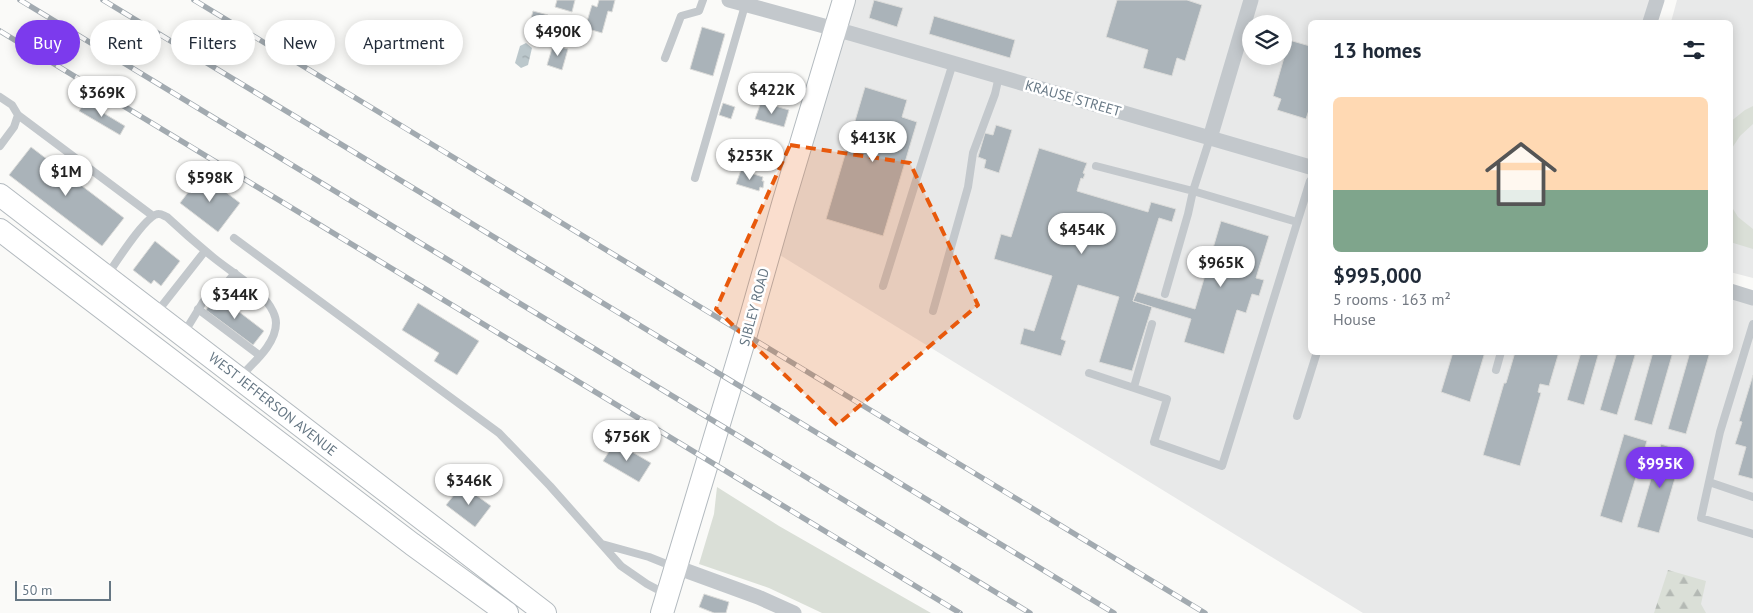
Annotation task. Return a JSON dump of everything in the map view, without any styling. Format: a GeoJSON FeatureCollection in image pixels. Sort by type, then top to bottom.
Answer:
{"type":"FeatureCollection","features":[{"type":"Feature","properties":{"kind":"main road","name":"SIBLEY ROAD"},"geometry":{"type":"LineString","coordinates":[[665,604],[844,0]]}},
{"type":"Feature","properties":{"kind":"main road","name":"WEST JEFFERSON AVENUE"},"geometry":{"type":"LineString","coordinates":[[0,195],[544,613]]}},
{"type":"Feature","properties":{"kind":"main road","name":"WEST JEFFERSON AVENUE"},"geometry":{"type":"LineString","coordinates":[[0,230],[412,544],[507,613]]}},
{"type":"Feature","properties":{"kind":"main road"},"geometry":{"type":"LineString","coordinates":[[210,389],[233,373]]}},
{"type":"Feature","properties":{"kind":"main road"},"geometry":{"type":"LineString","coordinates":[[412,544],[428,524]]}},
{"type":"Feature","properties":{"kind":"street","name":"KRAUSE STREET"},"geometry":{"type":"LineString","coordinates":[[729,0],[746,2],[1308,166]]}},
{"type":"Feature","properties":{"kind":"street"},"geometry":{"type":"LineString","coordinates":[[1210,138],[1251,0]]}},
{"type":"Feature","properties":{"kind":"street"},"geometry":{"type":"LineString","coordinates":[[1651,20],[1657,0]]}},
{"type":"Feature","properties":{"kind":"street"},"geometry":{"type":"LineString","coordinates":[[1733,292],[1753,298]]}},
{"type":"Feature","properties":{"kind":"street"},"geometry":{"type":"LineString","coordinates":[[676,567],[758,597],[794,613]]}},
{"type":"Feature","properties":{"kind":"lane"},"geometry":{"type":"LineString","coordinates":[[665,58],[680,16],[699,11],[704,0]]}},
{"type":"Feature","properties":{"kind":"lane"},"geometry":{"type":"LineString","coordinates":[[695,178],[746,2]]}},
{"type":"Feature","properties":{"kind":"lane"},"geometry":{"type":"LineString","coordinates":[[883,286],[954,63]]}},
{"type":"Feature","properties":{"kind":"lane"},"geometry":{"type":"LineString","coordinates":[[933,311],[968,187],[973,154],[995,94],[999,76]]}},
{"type":"Feature","properties":{"kind":"lane"},"geometry":{"type":"LineString","coordinates":[[0,97],[12,105],[18,115],[153,216]]}},
{"type":"Feature","properties":{"kind":"lane"},"geometry":{"type":"LineString","coordinates":[[0,146],[14,127],[18,115]]}},
{"type":"Feature","properties":{"kind":"lane"},"geometry":{"type":"LineString","coordinates":[[1164,294],[1210,138]]}},
{"type":"Feature","properties":{"kind":"lane"},"geometry":{"type":"LineString","coordinates":[[1096,166],[1193,191],[1297,222]]}},
{"type":"Feature","properties":{"kind":"lane"},"geometry":{"type":"LineString","coordinates":[[1089,373],[1166,399],[1154,442],[1222,466],[1308,187]]}},
{"type":"Feature","properties":{"kind":"lane"},"geometry":{"type":"LineString","coordinates":[[106,276],[132,239],[153,216],[159,214],[167,217],[266,301],[277,321],[275,331],[268,346],[259,355],[233,373]]}},
{"type":"Feature","properties":{"kind":"lane"},"geometry":{"type":"LineString","coordinates":[[234,238],[499,433],[550,486],[621,566],[647,584],[665,604]]}},
{"type":"Feature","properties":{"kind":"lane"},"geometry":{"type":"LineString","coordinates":[[155,313],[206,250]]}},
{"type":"Feature","properties":{"kind":"lane"},"geometry":{"type":"LineString","coordinates":[[183,334],[198,309],[216,286],[225,285],[234,273]]}},
{"type":"Feature","properties":{"kind":"lane"},"geometry":{"type":"LineString","coordinates":[[198,309],[259,355]]}},
{"type":"Feature","properties":{"kind":"lane"},"geometry":{"type":"LineString","coordinates":[[1134,387],[1152,324]]}},
{"type":"Feature","properties":{"kind":"lane"},"geometry":{"type":"LineString","coordinates":[[1753,324],[1720,432],[1701,518],[1753,534]]}},
{"type":"Feature","properties":{"kind":"lane"},"geometry":{"type":"LineString","coordinates":[[1297,416],[1316,355]]}},
{"type":"Feature","properties":{"kind":"lane"},"geometry":{"type":"LineString","coordinates":[[1496,370],[1500,355]]}},
{"type":"Feature","properties":{"kind":"lane"},"geometry":{"type":"LineString","coordinates":[[1709,482],[1753,496]]}},
{"type":"Feature","properties":{"kind":"lane"},"geometry":{"type":"LineString","coordinates":[[602,544],[649,557],[676,567]]}},
{"type":"Feature","properties":{"kind":"highlighted area"},"geometry":{"type":"Polygon","coordinates":[[[790,145],[910,163],[978,305],[837,425],[716,309],[790,145]]]}},
{"type":"Feature","properties":{"kind":"shaded area"},"geometry":{"type":"Polygon","coordinates":[[[844,0],[1657,0],[1651,20],[1308,20],[1308,355],[1733,355],[1733,292],[1753,298],[1753,613],[1363,613],[770,249],[844,0]]]}},
{"type":"Feature","properties":{"kind":"shaded area"},"geometry":{"type":"Polygon","coordinates":[[[1677,0],[1753,0],[1753,278],[1733,273],[1733,20],[1672,20],[1677,0]]]}},
{"type":"Feature","properties":{"kind":"green space"},"geometry":{"type":"Polygon","coordinates":[[[1753,106],[1753,124],[1740,136],[1733,146],[1733,120],[1753,106]]]}},
{"type":"Feature","properties":{"kind":"green space"},"geometry":{"type":"Polygon","coordinates":[[[1733,209],[1738,217],[1753,229],[1753,249],[1733,243],[1733,209]]]}},
{"type":"Feature","properties":{"kind":"green space"},"geometry":{"type":"Polygon","coordinates":[[[717,487],[779,526],[931,613],[822,613],[769,588],[699,564],[714,514],[717,487]]]}},
{"type":"Feature","properties":{"kind":"green space"},"geometry":{"type":"Polygon","coordinates":[[[1668,570],[1706,581],[1701,604],[1706,613],[1654,613],[1668,570]]]}},
{"type":"Feature","properties":{"kind":"water"},"geometry":{"type":"Polygon","coordinates":[[[526,43],[532,48],[528,65],[521,68],[515,63],[520,46],[526,43]]]}},
{"type":"Feature","properties":{"kind":"building"},"geometry":{"type":"Polygon","coordinates":[[[557,0],[575,0],[572,12],[555,7],[557,0]]]}},
{"type":"Feature","properties":{"kind":"building"},"geometry":{"type":"Polygon","coordinates":[[[599,0],[615,0],[612,12],[608,11],[602,33],[585,28],[592,5],[597,7],[599,0]]]}},
{"type":"Feature","properties":{"kind":"building"},"geometry":{"type":"Polygon","coordinates":[[[874,0],[903,8],[897,27],[869,18],[874,0]]]}},
{"type":"Feature","properties":{"kind":"building"},"geometry":{"type":"Polygon","coordinates":[[[1117,0],[1187,0],[1202,5],[1185,61],[1177,58],[1172,76],[1143,68],[1148,50],[1106,37],[1117,0]]]}},
{"type":"Feature","properties":{"kind":"building"},"geometry":{"type":"Polygon","coordinates":[[[533,11],[548,15],[544,30],[529,26],[533,11]]]}},
{"type":"Feature","properties":{"kind":"building"},"geometry":{"type":"Polygon","coordinates":[[[934,16],[1015,40],[1010,58],[929,34],[934,16]]]}},
{"type":"Feature","properties":{"kind":"building"},"geometry":{"type":"Polygon","coordinates":[[[702,27],[725,34],[713,76],[690,69],[702,27]]]}},
{"type":"Feature","properties":{"kind":"building"},"geometry":{"type":"Polygon","coordinates":[[[1292,41],[1308,45],[1308,113],[1306,119],[1277,110],[1281,99],[1273,96],[1282,65],[1292,65],[1292,41]]]}},
{"type":"Feature","properties":{"kind":"building"},"geometry":{"type":"Polygon","coordinates":[[[553,45],[568,49],[562,70],[547,65],[553,45]]]}},
{"type":"Feature","properties":{"kind":"building"},"geometry":{"type":"Polygon","coordinates":[[[745,81],[758,86],[755,98],[741,93],[745,81]]]}},
{"type":"Feature","properties":{"kind":"building"},"geometry":{"type":"Polygon","coordinates":[[[774,84],[790,88],[786,103],[770,99],[774,84]]]}},
{"type":"Feature","properties":{"kind":"building"},"geometry":{"type":"Polygon","coordinates":[[[865,87],[907,100],[902,117],[917,122],[883,236],[826,219],[865,87]]]}},
{"type":"Feature","properties":{"kind":"building"},"geometry":{"type":"Polygon","coordinates":[[[85,102],[125,126],[120,135],[79,111],[85,102]]]}},
{"type":"Feature","properties":{"kind":"building"},"geometry":{"type":"Polygon","coordinates":[[[761,102],[789,110],[784,127],[755,119],[761,102]]]}},
{"type":"Feature","properties":{"kind":"building"},"geometry":{"type":"Polygon","coordinates":[[[723,103],[735,107],[731,119],[719,115],[723,103]]]}},
{"type":"Feature","properties":{"kind":"building"},"geometry":{"type":"Polygon","coordinates":[[[996,125],[1012,130],[999,173],[984,168],[986,160],[978,157],[985,133],[993,135],[996,125]]]}},
{"type":"Feature","properties":{"kind":"building"},"geometry":{"type":"Polygon","coordinates":[[[741,146],[766,153],[761,169],[736,162],[741,146]]]}},
{"type":"Feature","properties":{"kind":"building"},"geometry":{"type":"Polygon","coordinates":[[[31,147],[124,218],[102,246],[9,175],[31,147]]]}},
{"type":"Feature","properties":{"kind":"building"},"geometry":{"type":"Polygon","coordinates":[[[1039,148],[1087,163],[1083,173],[1085,174],[1083,179],[1081,178],[1077,191],[1148,212],[1151,202],[1176,209],[1172,222],[1159,218],[1133,301],[1152,307],[1132,371],[1099,362],[1119,297],[1078,285],[1061,339],[1066,341],[1061,356],[1020,344],[1024,328],[1034,331],[1052,276],[994,259],[1001,234],[1011,237],[1039,148]]]}},
{"type":"Feature","properties":{"kind":"building"},"geometry":{"type":"Polygon","coordinates":[[[741,170],[763,177],[763,188],[760,187],[759,191],[736,184],[741,170]]]}},
{"type":"Feature","properties":{"kind":"building"},"geometry":{"type":"Polygon","coordinates":[[[202,174],[240,203],[218,232],[180,203],[202,174]]]}},
{"type":"Feature","properties":{"kind":"building"},"geometry":{"type":"Polygon","coordinates":[[[1221,221],[1269,236],[1256,278],[1264,280],[1259,296],[1252,294],[1246,313],[1237,310],[1224,354],[1184,342],[1191,319],[1133,301],[1137,292],[1195,309],[1221,221]]]}},
{"type":"Feature","properties":{"kind":"building"},"geometry":{"type":"Polygon","coordinates":[[[155,241],[180,261],[161,286],[154,280],[151,284],[133,270],[155,241]]]}},
{"type":"Feature","properties":{"kind":"building"},"geometry":{"type":"Polygon","coordinates":[[[217,295],[264,331],[253,345],[206,310],[217,295]]]}},
{"type":"Feature","properties":{"kind":"building"},"geometry":{"type":"Polygon","coordinates":[[[418,303],[479,341],[457,375],[434,361],[439,353],[402,330],[418,303]]]}},
{"type":"Feature","properties":{"kind":"building"},"geometry":{"type":"Polygon","coordinates":[[[1452,355],[1484,355],[1470,402],[1441,392],[1452,355]]]}},
{"type":"Feature","properties":{"kind":"building"},"geometry":{"type":"Polygon","coordinates":[[[1514,355],[1558,355],[1549,386],[1540,384],[1538,392],[1541,393],[1520,466],[1483,455],[1504,383],[1506,383],[1514,355]]]}},
{"type":"Feature","properties":{"kind":"building"},"geometry":{"type":"Polygon","coordinates":[[[1580,355],[1598,355],[1584,405],[1567,400],[1580,355]]]}},
{"type":"Feature","properties":{"kind":"building"},"geometry":{"type":"Polygon","coordinates":[[[1616,355],[1635,355],[1617,415],[1600,410],[1616,355]]]}},
{"type":"Feature","properties":{"kind":"building"},"geometry":{"type":"Polygon","coordinates":[[[1652,355],[1672,355],[1652,425],[1634,420],[1652,355]]]}},
{"type":"Feature","properties":{"kind":"building"},"geometry":{"type":"Polygon","coordinates":[[[1689,355],[1709,355],[1686,434],[1668,429],[1689,355]]]}},
{"type":"Feature","properties":{"kind":"building"},"geometry":{"type":"Polygon","coordinates":[[[1753,375],[1753,479],[1738,475],[1746,447],[1735,444],[1742,422],[1739,421],[1753,375]]]}},
{"type":"Feature","properties":{"kind":"building"},"geometry":{"type":"Polygon","coordinates":[[[1624,434],[1647,441],[1622,523],[1600,516],[1624,434]]]}},
{"type":"Feature","properties":{"kind":"building"},"geometry":{"type":"Polygon","coordinates":[[[615,442],[651,463],[639,482],[603,461],[615,442]]]}},
{"type":"Feature","properties":{"kind":"building"},"geometry":{"type":"Polygon","coordinates":[[[1661,444],[1683,451],[1659,533],[1637,527],[1661,444]]]}},
{"type":"Feature","properties":{"kind":"building"},"geometry":{"type":"Polygon","coordinates":[[[462,485],[491,506],[475,527],[446,505],[462,485]]]}},
{"type":"Feature","properties":{"kind":"building"},"geometry":{"type":"Polygon","coordinates":[[[704,594],[729,602],[726,613],[714,613],[699,607],[704,594]]]}},
{"type":"Feature","properties":{"kind":"railway"},"geometry":{"type":"LineString","coordinates":[[20,0],[1030,613]]}},
{"type":"Feature","properties":{"kind":"railway"},"geometry":{"type":"LineString","coordinates":[[103,0],[1114,613]]}},
{"type":"Feature","properties":{"kind":"railway"},"geometry":{"type":"LineString","coordinates":[[194,0],[1205,613]]}},
{"type":"Feature","properties":{"kind":"railway"},"geometry":{"type":"LineString","coordinates":[[0,31],[960,613]]}}]}
